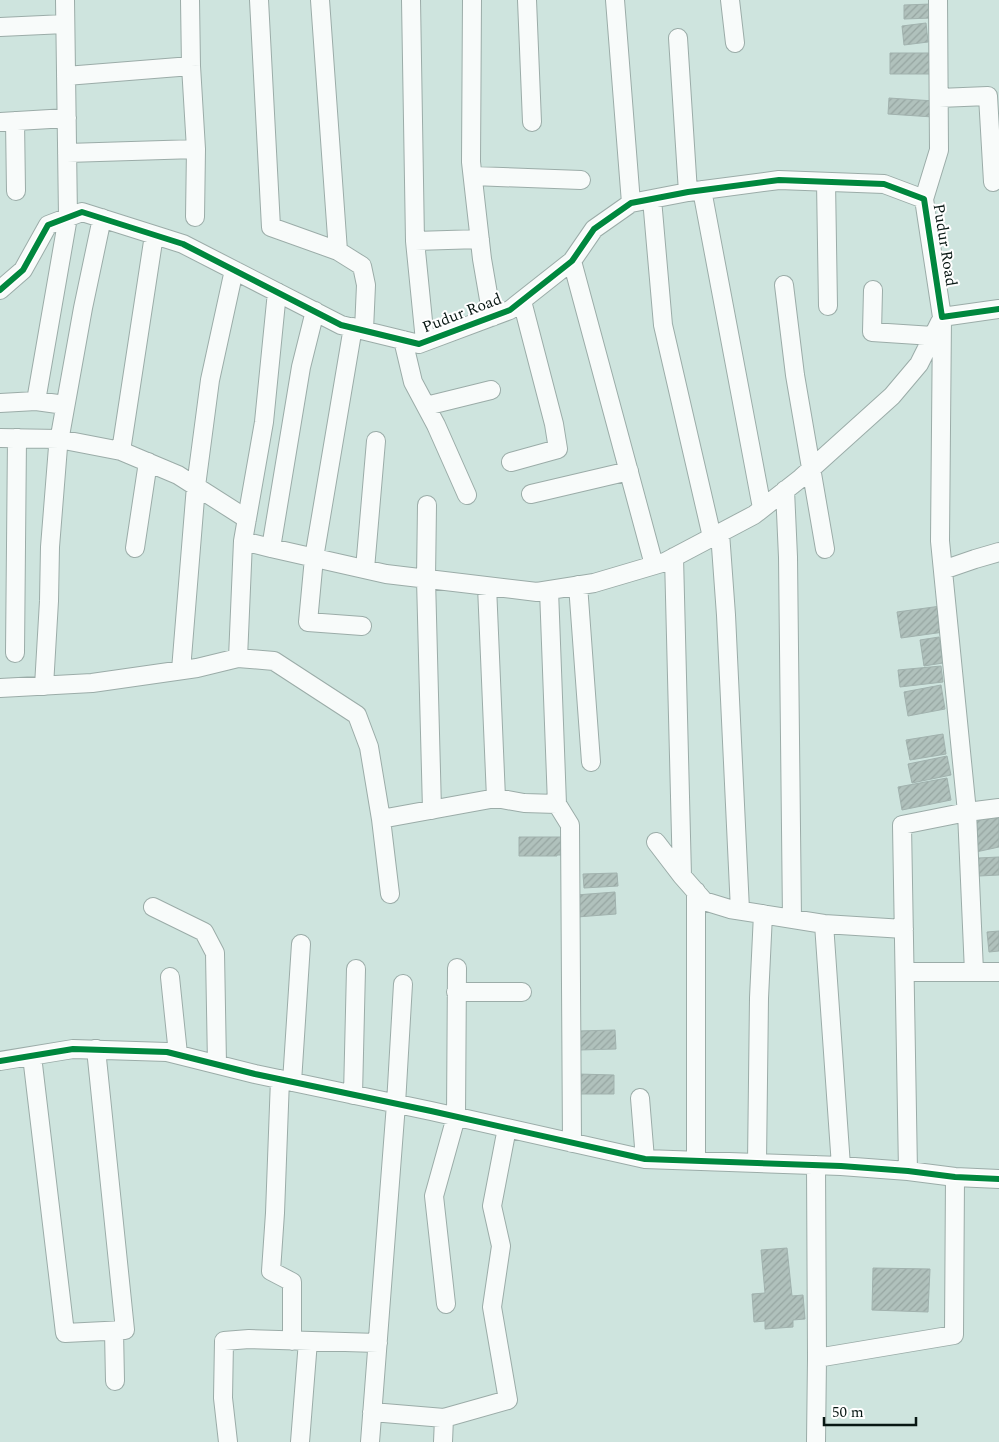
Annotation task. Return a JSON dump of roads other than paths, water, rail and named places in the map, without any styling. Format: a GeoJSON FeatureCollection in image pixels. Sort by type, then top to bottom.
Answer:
{"type":"FeatureCollection","features":[{"type":"Feature","properties":{"kind":"street"},"geometry":{"type":"LineString","coordinates":[[36,401],[68,217],[64,0]]}},
{"type":"Feature","properties":{"kind":"street"},"geometry":{"type":"LineString","coordinates":[[190,0],[191,66],[196,149],[195,217]]}},
{"type":"Feature","properties":{"kind":"street"},"geometry":{"type":"LineString","coordinates":[[259,0],[271,227],[338,251],[362,266],[366,285],[314,558],[308,622],[362,626]]}},
{"type":"Feature","properties":{"kind":"street"},"geometry":{"type":"LineString","coordinates":[[320,0],[338,251]]}},
{"type":"Feature","properties":{"kind":"street"},"geometry":{"type":"LineString","coordinates":[[412,0],[414,241],[425,341]]}},
{"type":"Feature","properties":{"kind":"street"},"geometry":{"type":"LineString","coordinates":[[472,0],[471,162],[492,317]]}},
{"type":"Feature","properties":{"kind":"street"},"geometry":{"type":"LineString","coordinates":[[527,0],[532,122]]}},
{"type":"Feature","properties":{"kind":"street"},"geometry":{"type":"LineString","coordinates":[[615,0],[630,203]]}},
{"type":"Feature","properties":{"kind":"street"},"geometry":{"type":"LineString","coordinates":[[730,0],[736,43]]}},
{"type":"Feature","properties":{"kind":"street"},"geometry":{"type":"LineString","coordinates":[[924,199],[939,150],[938,0]]}},
{"type":"Feature","properties":{"kind":"street"},"geometry":{"type":"LineString","coordinates":[[0,16],[0,27],[65,24]]}},
{"type":"Feature","properties":{"kind":"street"},"geometry":{"type":"LineString","coordinates":[[678,38],[695,191],[762,508]]}},
{"type":"Feature","properties":{"kind":"street"},"geometry":{"type":"LineString","coordinates":[[66,76],[191,66]]}},
{"type":"Feature","properties":{"kind":"street"},"geometry":{"type":"LineString","coordinates":[[939,98],[988,96],[993,182]]}},
{"type":"Feature","properties":{"kind":"street"},"geometry":{"type":"LineString","coordinates":[[16,191],[7,122],[67,118]]}},
{"type":"Feature","properties":{"kind":"street"},"geometry":{"type":"LineString","coordinates":[[68,153],[196,149]]}},
{"type":"Feature","properties":{"kind":"street"},"geometry":{"type":"LineString","coordinates":[[473,176],[581,180]]}},
{"type":"Feature","properties":{"kind":"street","name":"Pudur Road"},"geometry":{"type":"LineString","coordinates":[[0,290],[23,270],[48,225],[82,212],[183,244],[341,324],[419,344],[510,310],[572,261],[594,229],[630,203],[695,191],[778,180],[884,184],[924,199],[942,318],[940,541],[967,812],[974,972]]}},
{"type":"Feature","properties":{"kind":"street"},"geometry":{"type":"LineString","coordinates":[[826,182],[828,306]]}},
{"type":"Feature","properties":{"kind":"street"},"geometry":{"type":"LineString","coordinates":[[652,199],[663,325],[716,535],[726,615],[740,910]]}},
{"type":"Feature","properties":{"kind":"street"},"geometry":{"type":"LineString","coordinates":[[44,686],[50,547],[59,439],[102,218]]}},
{"type":"Feature","properties":{"kind":"street"},"geometry":{"type":"LineString","coordinates":[[121,451],[154,235]]}},
{"type":"Feature","properties":{"kind":"street"},"geometry":{"type":"LineString","coordinates":[[414,241],[480,239]]}},
{"type":"Feature","properties":{"kind":"street"},"geometry":{"type":"LineString","coordinates":[[572,261],[654,565]]}},
{"type":"Feature","properties":{"kind":"street"},"geometry":{"type":"LineString","coordinates":[[181,670],[196,486],[210,380],[234,270]]}},
{"type":"Feature","properties":{"kind":"street"},"geometry":{"type":"LineString","coordinates":[[784,285],[795,375],[825,549]]}},
{"type":"Feature","properties":{"kind":"street"},"geometry":{"type":"LineString","coordinates":[[873,290],[872,332],[933,336]]}},
{"type":"Feature","properties":{"kind":"street"},"geometry":{"type":"LineString","coordinates":[[238,658],[244,541],[264,422],[277,292]]}},
{"type":"Feature","properties":{"kind":"street"},"geometry":{"type":"LineString","coordinates":[[511,462],[558,449],[554,424],[522,301]]}},
{"type":"Feature","properties":{"kind":"street"},"geometry":{"type":"LineString","coordinates":[[244,541],[386,574],[537,592],[594,582],[654,565],[674,557],[754,514],[810,470],[892,396],[919,364],[942,318],[999,309]]}},
{"type":"Feature","properties":{"kind":"street"},"geometry":{"type":"LineString","coordinates":[[270,548],[302,367],[314,311]]}},
{"type":"Feature","properties":{"kind":"street"},"geometry":{"type":"LineString","coordinates":[[403,340],[412,382],[436,425],[468,495]]}},
{"type":"Feature","properties":{"kind":"street"},"geometry":{"type":"LineString","coordinates":[[426,406],[491,390]]}},
{"type":"Feature","properties":{"kind":"street"},"geometry":{"type":"LineString","coordinates":[[0,403],[36,401],[65,406]]}},
{"type":"Feature","properties":{"kind":"street"},"geometry":{"type":"LineString","coordinates":[[15,653],[8,438],[59,439],[121,451],[178,475],[247,519]]}},
{"type":"Feature","properties":{"kind":"street"},"geometry":{"type":"LineString","coordinates":[[365,569],[376,441]]}},
{"type":"Feature","properties":{"kind":"street"},"geometry":{"type":"LineString","coordinates":[[135,548],[148,462]]}},
{"type":"Feature","properties":{"kind":"street"},"geometry":{"type":"LineString","coordinates":[[531,494],[629,471]]}},
{"type":"Feature","properties":{"kind":"street"},"geometry":{"type":"LineString","coordinates":[[785,490],[788,558],[792,919]]}},
{"type":"Feature","properties":{"kind":"street"},"geometry":{"type":"LineString","coordinates":[[427,504],[426,579],[432,810]]}},
{"type":"Feature","properties":{"kind":"street"},"geometry":{"type":"LineString","coordinates":[[943,570],[999,552]]}},
{"type":"Feature","properties":{"kind":"street"},"geometry":{"type":"LineString","coordinates":[[674,557],[682,876]]}},
{"type":"Feature","properties":{"kind":"street"},"geometry":{"type":"LineString","coordinates":[[578,585],[591,762]]}},
{"type":"Feature","properties":{"kind":"street"},"geometry":{"type":"LineString","coordinates":[[487,586],[496,798]]}},
{"type":"Feature","properties":{"kind":"street"},"geometry":{"type":"LineString","coordinates":[[549,590],[557,804],[570,825],[572,1143]]}},
{"type":"Feature","properties":{"kind":"street"},"geometry":{"type":"LineString","coordinates":[[0,688],[92,683],[181,670],[238,658],[274,661],[357,715],[369,747],[381,819],[390,894]]}},
{"type":"Feature","properties":{"kind":"street"},"geometry":{"type":"LineString","coordinates":[[381,819],[496,798],[557,804]]}},
{"type":"Feature","properties":{"kind":"street"},"geometry":{"type":"LineString","coordinates":[[908,1171],[902,825],[967,812],[999,808]]}},
{"type":"Feature","properties":{"kind":"street"},"geometry":{"type":"LineString","coordinates":[[656,842],[704,901],[730,909],[824,924],[904,929]]}},
{"type":"Feature","properties":{"kind":"street"},"geometry":{"type":"LineString","coordinates":[[696,891],[696,1161]]}},
{"type":"Feature","properties":{"kind":"street"},"geometry":{"type":"LineString","coordinates":[[153,907],[204,932],[215,953],[217,1064]]}},
{"type":"Feature","properties":{"kind":"street"},"geometry":{"type":"LineString","coordinates":[[756,1163],[759,998],[764,914]]}},
{"type":"Feature","properties":{"kind":"street"},"geometry":{"type":"LineString","coordinates":[[824,924],[841,1166]]}},
{"type":"Feature","properties":{"kind":"street"},"geometry":{"type":"LineString","coordinates":[[300,1442],[300,1341],[292,1282],[271,1271],[286,1080],[301,944]]}},
{"type":"Feature","properties":{"kind":"street"},"geometry":{"type":"LineString","coordinates":[[446,1304],[434,1196],[456,1117],[457,968]]}},
{"type":"Feature","properties":{"kind":"street"},"geometry":{"type":"LineString","coordinates":[[354,1095],[356,969]]}},
{"type":"Feature","properties":{"kind":"street"},"geometry":{"type":"LineString","coordinates":[[905,972],[999,972]]}},
{"type":"Feature","properties":{"kind":"street"},"geometry":{"type":"LineString","coordinates":[[170,978],[178,1054]]}},
{"type":"Feature","properties":{"kind":"street"},"geometry":{"type":"LineString","coordinates":[[370,1442],[396,1104],[403,984]]}},
{"type":"Feature","properties":{"kind":"street"},"geometry":{"type":"LineString","coordinates":[[456,992],[522,992]]}},
{"type":"Feature","properties":{"kind":"street"},"geometry":{"type":"LineString","coordinates":[[0,1061],[73,1049],[167,1052],[645,1159],[841,1166],[908,1171],[954,1177],[999,1179]]}},
{"type":"Feature","properties":{"kind":"street"},"geometry":{"type":"LineString","coordinates":[[32,1056],[65,1333],[125,1330],[96,1049]]}},
{"type":"Feature","properties":{"kind":"street"},"geometry":{"type":"LineString","coordinates":[[640,1098],[645,1159]]}},
{"type":"Feature","properties":{"kind":"street"},"geometry":{"type":"LineString","coordinates":[[372,1412],[444,1418],[508,1400],[492,1307],[501,1246],[492,1206],[507,1128]]}},
{"type":"Feature","properties":{"kind":"street"},"geometry":{"type":"LineString","coordinates":[[816,1165],[816,1442]]}},
{"type":"Feature","properties":{"kind":"street"},"geometry":{"type":"LineString","coordinates":[[817,1358],[954,1335],[954,1177]]}},
{"type":"Feature","properties":{"kind":"street"},"geometry":{"type":"LineString","coordinates":[[114,1331],[115,1381]]}},
{"type":"Feature","properties":{"kind":"street"},"geometry":{"type":"LineString","coordinates":[[228,1442],[223,1398],[224,1341],[249,1339],[378,1344]]}},
{"type":"Feature","properties":{"kind":"street"},"geometry":{"type":"LineString","coordinates":[[443,1442],[444,1418]]}}]}
